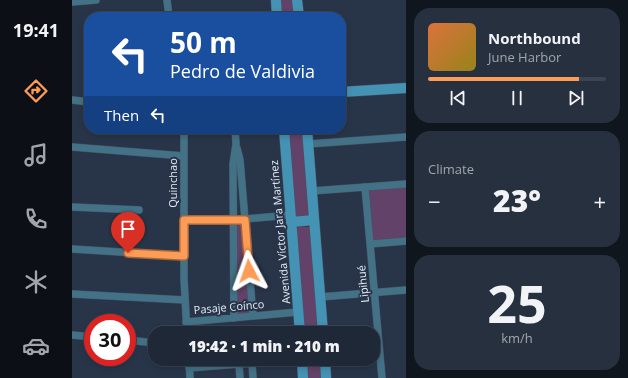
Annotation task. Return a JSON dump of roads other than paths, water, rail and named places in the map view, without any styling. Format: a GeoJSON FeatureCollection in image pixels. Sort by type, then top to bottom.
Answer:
{"type":"FeatureCollection","features":[{"type":"Feature","properties":{"kind":"main road"},"geometry":{"type":"LineString","coordinates":[[276,0],[277,12]]}},
{"type":"Feature","properties":{"kind":"main road"},"geometry":{"type":"LineString","coordinates":[[297,0],[298,12]]}},
{"type":"Feature","properties":{"kind":"main road"},"geometry":{"type":"LineString","coordinates":[[346,92],[406,88]]}},
{"type":"Feature","properties":{"kind":"main road","name":"Avenida Víctor Jara Martínez"},"geometry":{"type":"LineString","coordinates":[[284,134],[299,326]]}},
{"type":"Feature","properties":{"kind":"main road"},"geometry":{"type":"LineString","coordinates":[[307,134],[322,326]]}},
{"type":"Feature","properties":{"kind":"main road"},"geometry":{"type":"LineString","coordinates":[[290,218],[314,220]]}},
{"type":"Feature","properties":{"kind":"main road"},"geometry":{"type":"LineString","coordinates":[[302,366],[303,378]]}},
{"type":"Feature","properties":{"kind":"main road"},"geometry":{"type":"LineString","coordinates":[[325,366],[326,378]]}},
{"type":"Feature","properties":{"kind":"street"},"geometry":{"type":"LineString","coordinates":[[72,2],[96,0]]}},
{"type":"Feature","properties":{"kind":"street"},"geometry":{"type":"LineString","coordinates":[[167,0],[168,12]]}},
{"type":"Feature","properties":{"kind":"street"},"geometry":{"type":"LineString","coordinates":[[72,100],[84,101]]}},
{"type":"Feature","properties":{"kind":"street","name":"Quinchao"},"geometry":{"type":"LineString","coordinates":[[184,134],[184,256],[186,326]]}},
{"type":"Feature","properties":{"kind":"street"},"geometry":{"type":"LineString","coordinates":[[235,134],[240,160],[252,316]]}},
{"type":"Feature","properties":{"kind":"street"},"geometry":{"type":"LineString","coordinates":[[308,144],[406,137]]}},
{"type":"Feature","properties":{"kind":"street"},"geometry":{"type":"LineString","coordinates":[[234,318],[233,162],[236,144]]}},
{"type":"Feature","properties":{"kind":"street"},"geometry":{"type":"LineString","coordinates":[[72,147],[184,156]]}},
{"type":"Feature","properties":{"kind":"street"},"geometry":{"type":"LineString","coordinates":[[312,191],[406,184]]}},
{"type":"Feature","properties":{"kind":"street","name":"Lipihué"},"geometry":{"type":"LineString","coordinates":[[365,187],[382,378]]}},
{"type":"Feature","properties":{"kind":"street"},"geometry":{"type":"LineString","coordinates":[[72,207],[139,210]]}},
{"type":"Feature","properties":{"kind":"street"},"geometry":{"type":"LineString","coordinates":[[184,220],[290,218]]}},
{"type":"Feature","properties":{"kind":"street"},"geometry":{"type":"LineString","coordinates":[[370,244],[406,241]]}},
{"type":"Feature","properties":{"kind":"street"},"geometry":{"type":"LineString","coordinates":[[72,249],[184,256]]}},
{"type":"Feature","properties":{"kind":"street"},"geometry":{"type":"LineString","coordinates":[[320,297],[406,290]]}},
{"type":"Feature","properties":{"kind":"street"},"geometry":{"type":"LineString","coordinates":[[72,294],[185,300]]}},
{"type":"Feature","properties":{"kind":"street","name":"Pasaje Coínco"},"geometry":{"type":"LineString","coordinates":[[186,322],[298,312]]}},
{"type":"Feature","properties":{"kind":"street"},"geometry":{"type":"LineString","coordinates":[[72,335],[84,336]]}},
{"type":"Feature","properties":{"kind":"street"},"geometry":{"type":"LineString","coordinates":[[136,341],[148,342]]}},
{"type":"Feature","properties":{"kind":"street"},"geometry":{"type":"LineString","coordinates":[[190,378],[189,368],[214,366]]}},
{"type":"Feature","properties":{"kind":"street"},"geometry":{"type":"LineString","coordinates":[[239,366],[240,378]]}},
{"type":"Feature","properties":{"kind":"street"},"geometry":{"type":"LineString","coordinates":[[252,366],[253,378]]}}]}
